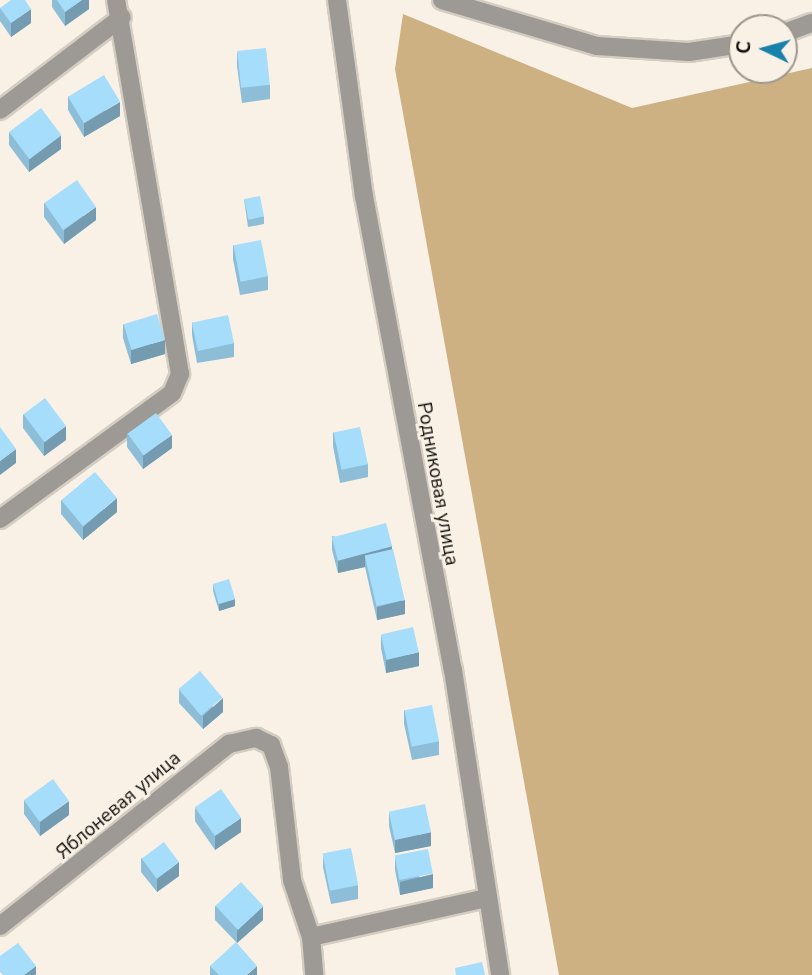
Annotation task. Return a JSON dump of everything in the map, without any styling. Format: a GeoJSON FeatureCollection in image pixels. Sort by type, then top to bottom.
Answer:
{"type":"FeatureCollection","features":[{"type":"Feature","properties":{"kind":"street","name":"Родниковая улица"},"geometry":{"type":"LineString","coordinates":[[337,0],[364,196],[453,670],[500,975]]}},
{"type":"Feature","properties":{"kind":"street"},"geometry":{"type":"LineString","coordinates":[[442,0],[597,46],[653,52],[728,45]]}},
{"type":"Feature","properties":{"kind":"street"},"geometry":{"type":"LineString","coordinates":[[0,110],[119,9]]}},
{"type":"Feature","properties":{"kind":"street"},"geometry":{"type":"LineString","coordinates":[[0,519],[172,393],[180,373],[119,9]]}},
{"type":"Feature","properties":{"kind":"street","name":"Яблоневая улица"},"geometry":{"type":"LineString","coordinates":[[0,926],[229,744],[256,738],[271,746],[292,880],[311,937]]}},
{"type":"Feature","properties":{"kind":"street"},"geometry":{"type":"LineString","coordinates":[[314,975],[311,937],[487,898]]}},
{"type":"Feature","properties":{"kind":"shaded area"},"geometry":{"type":"Polygon","coordinates":[[[403,14],[632,108],[740,84],[798,84],[798,71],[812,68],[812,975],[559,975],[395,69],[403,14]]]}},
{"type":"Feature","properties":{"kind":"building"},"geometry":{"type":"Polygon","coordinates":[[[11,0],[25,0],[31,9],[11,23],[0,8],[11,0]]]}},
{"type":"Feature","properties":{"kind":"building"},"geometry":{"type":"Polygon","coordinates":[[[57,0],[82,0],[65,12],[57,0]]]}},
{"type":"Feature","properties":{"kind":"building"},"geometry":{"type":"Polygon","coordinates":[[[266,48],[270,85],[241,88],[237,51],[266,48]]]}},
{"type":"Feature","properties":{"kind":"building"},"geometry":{"type":"Polygon","coordinates":[[[104,75],[120,102],[84,123],[68,97],[104,75]]]}},
{"type":"Feature","properties":{"kind":"building"},"geometry":{"type":"Polygon","coordinates":[[[41,108],[61,135],[30,159],[9,132],[41,108]]]}},
{"type":"Feature","properties":{"kind":"building"},"geometry":{"type":"Polygon","coordinates":[[[77,180],[96,207],[63,230],[44,203],[77,180]]]}},
{"type":"Feature","properties":{"kind":"building"},"geometry":{"type":"Polygon","coordinates":[[[260,196],[264,217],[248,220],[244,199],[260,196]]]}},
{"type":"Feature","properties":{"kind":"building"},"geometry":{"type":"Polygon","coordinates":[[[261,240],[268,276],[241,282],[234,245],[261,240]]]}},
{"type":"Feature","properties":{"kind":"building"},"geometry":{"type":"Polygon","coordinates":[[[157,314],[165,340],[131,350],[124,324],[157,314]]]}},
{"type":"Feature","properties":{"kind":"building"},"geometry":{"type":"Polygon","coordinates":[[[228,315],[234,343],[198,351],[192,323],[228,315]]]}},
{"type":"Feature","properties":{"kind":"building"},"geometry":{"type":"Polygon","coordinates":[[[45,398],[66,426],[45,442],[23,414],[45,398]]]}},
{"type":"Feature","properties":{"kind":"building"},"geometry":{"type":"Polygon","coordinates":[[[156,413],[172,435],[144,455],[128,434],[156,413]]]}},
{"type":"Feature","properties":{"kind":"building"},"geometry":{"type":"Polygon","coordinates":[[[0,427],[16,449],[0,461],[0,427]]]}},
{"type":"Feature","properties":{"kind":"building"},"geometry":{"type":"Polygon","coordinates":[[[360,427],[368,464],[341,470],[334,433],[360,427]]]}},
{"type":"Feature","properties":{"kind":"building"},"geometry":{"type":"Polygon","coordinates":[[[95,472],[117,498],[83,526],[61,500],[95,472]]]}},
{"type":"Feature","properties":{"kind":"building"},"geometry":{"type":"Polygon","coordinates":[[[386,523],[392,546],[338,561],[332,537],[386,523]]]}},
{"type":"Feature","properties":{"kind":"building"},"geometry":{"type":"Polygon","coordinates":[[[393,549],[405,600],[376,606],[365,556],[393,549]]]}},
{"type":"Feature","properties":{"kind":"building"},"geometry":{"type":"Polygon","coordinates":[[[229,579],[235,599],[219,604],[213,584],[229,579]]]}},
{"type":"Feature","properties":{"kind":"building"},"geometry":{"type":"Polygon","coordinates":[[[413,627],[419,652],[387,660],[381,634],[413,627]]]}},
{"type":"Feature","properties":{"kind":"building"},"geometry":{"type":"Polygon","coordinates":[[[200,671],[222,698],[201,716],[179,689],[200,671]]]}},
{"type":"Feature","properties":{"kind":"building"},"geometry":{"type":"Polygon","coordinates":[[[432,705],[439,741],[412,747],[405,710],[432,705]]]}},
{"type":"Feature","properties":{"kind":"building"},"geometry":{"type":"Polygon","coordinates":[[[53,779],[69,801],[40,822],[24,800],[53,779]]]}},
{"type":"Feature","properties":{"kind":"building"},"geometry":{"type":"Polygon","coordinates":[[[221,789],[241,818],[215,836],[195,807],[221,789]]]}},
{"type":"Feature","properties":{"kind":"building"},"geometry":{"type":"Polygon","coordinates":[[[425,804],[431,832],[395,840],[389,812],[425,804]]]}},
{"type":"Feature","properties":{"kind":"building"},"geometry":{"type":"Polygon","coordinates":[[[164,842],[179,862],[157,879],[142,859],[164,842]]]}},
{"type":"Feature","properties":{"kind":"building"},"geometry":{"type":"Polygon","coordinates":[[[351,848],[358,885],[330,891],[323,854],[351,848]]]}},
{"type":"Feature","properties":{"kind":"building"},"geometry":{"type":"Polygon","coordinates":[[[428,849],[433,874],[399,880],[395,855],[428,849]]]}},
{"type":"Feature","properties":{"kind":"building"},"geometry":{"type":"Polygon","coordinates":[[[241,882],[264,906],[238,930],[215,906],[241,882]]]}},
{"type":"Feature","properties":{"kind":"building"},"geometry":{"type":"Polygon","coordinates":[[[236,942],[257,966],[247,975],[219,975],[210,966],[236,942]]]}},
{"type":"Feature","properties":{"kind":"building"},"geometry":{"type":"Polygon","coordinates":[[[18,943],[36,966],[24,975],[3,975],[0,972],[0,956],[18,943]]]}},
{"type":"Feature","properties":{"kind":"building"},"geometry":{"type":"Polygon","coordinates":[[[482,962],[485,975],[456,975],[455,968],[482,962]]]}}]}
